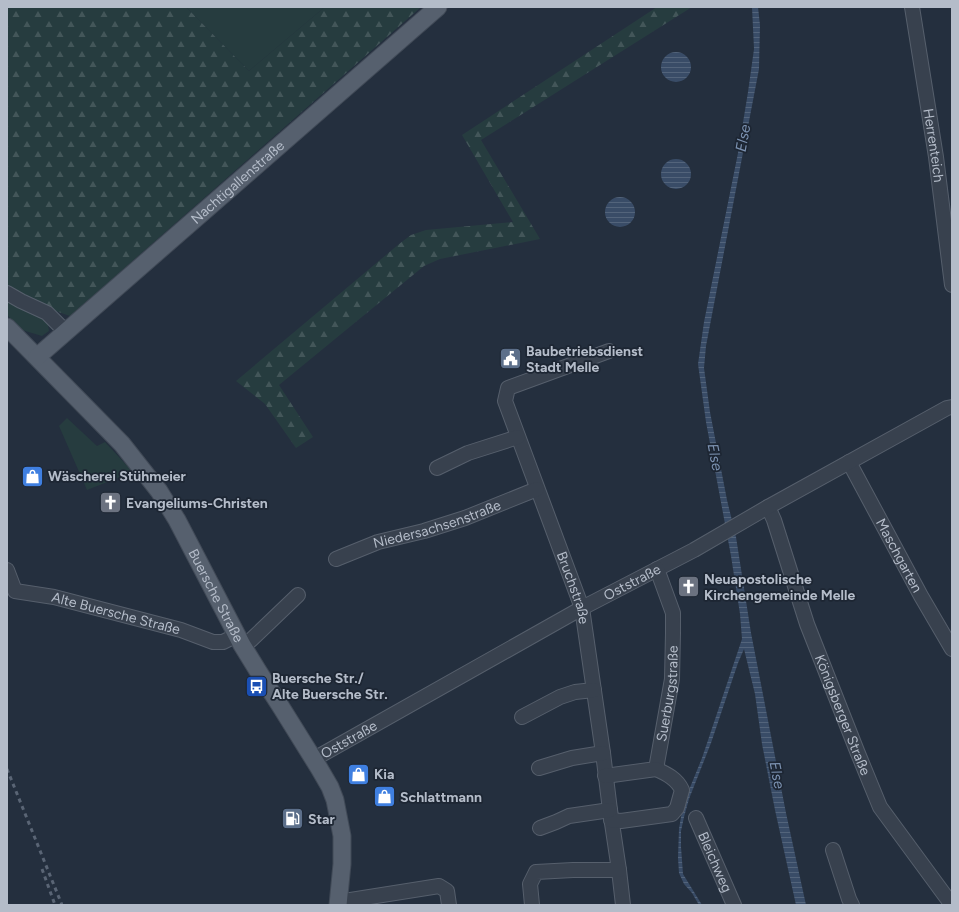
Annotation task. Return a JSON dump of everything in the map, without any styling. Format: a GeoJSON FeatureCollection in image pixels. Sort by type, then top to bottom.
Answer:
{"type":"FeatureCollection","features":[{"type":"Feature","properties":{"kind":"main road","name":"Nachtigallenstraße"},"geometry":{"type":"LineString","coordinates":[[37,357],[438,7]]}},
{"type":"Feature","properties":{"kind":"main road","name":"Buersche Straße"},"geometry":{"type":"LineString","coordinates":[[7,327],[122,444],[159,490],[177,520],[240,640],[330,787],[335,800],[342,836],[342,864],[338,903]]}},
{"type":"Feature","properties":{"kind":"street","name":"Herrenteich"},"geometry":{"type":"LineString","coordinates":[[912,7],[936,157],[952,285]]}},
{"type":"Feature","properties":{"kind":"street"},"geometry":{"type":"LineString","coordinates":[[7,293],[21,302],[47,314],[65,332]]}},
{"type":"Feature","properties":{"kind":"street","name":"Bruchstraße"},"geometry":{"type":"LineString","coordinates":[[609,351],[508,388],[504,401],[582,608],[623,905]]}},
{"type":"Feature","properties":{"kind":"street","name":"Oststraße"},"geometry":{"type":"LineString","coordinates":[[314,759],[582,608],[694,550],[716,536],[849,462],[947,408],[952,407]]}},
{"type":"Feature","properties":{"kind":"street"},"geometry":{"type":"LineString","coordinates":[[437,468],[468,453],[518,437]]}},
{"type":"Feature","properties":{"kind":"street","name":"Maschgarten"},"geometry":{"type":"LineString","coordinates":[[849,462],[921,596],[952,649]]}},
{"type":"Feature","properties":{"kind":"street","name":"Niedersachsenstraße"},"geometry":{"type":"LineString","coordinates":[[336,559],[378,542],[424,531],[465,518],[537,489]]}},
{"type":"Feature","properties":{"kind":"street","name":"Königsberger Straße"},"geometry":{"type":"LineString","coordinates":[[768,507],[774,520],[807,624],[880,807],[952,905]]}},
{"type":"Feature","properties":{"kind":"street","name":"Suerburgstraße"},"geometry":{"type":"LineString","coordinates":[[656,769],[672,679],[673,633],[673,613],[657,569]]}},
{"type":"Feature","properties":{"kind":"street","name":"Alte Buersche Straße"},"geometry":{"type":"LineString","coordinates":[[7,570],[15,591],[62,599],[181,630],[213,642],[240,640]]}},
{"type":"Feature","properties":{"kind":"street"},"geometry":{"type":"LineString","coordinates":[[240,640],[251,640],[298,595]]}},
{"type":"Feature","properties":{"kind":"street"},"geometry":{"type":"LineString","coordinates":[[522,717],[560,697],[575,692],[594,690]]}},
{"type":"Feature","properties":{"kind":"street"},"geometry":{"type":"LineString","coordinates":[[539,768],[572,758],[603,753]]}},
{"type":"Feature","properties":{"kind":"street"},"geometry":{"type":"LineString","coordinates":[[540,828],[569,816],[610,815],[621,821],[672,814],[677,808],[682,790],[680,785],[675,780],[656,769],[605,776]]}},
{"type":"Feature","properties":{"kind":"street","name":"Bleichweg"},"geometry":{"type":"LineString","coordinates":[[696,818],[734,905]]}},
{"type":"Feature","properties":{"kind":"street"},"geometry":{"type":"LineString","coordinates":[[833,850],[852,905]]}},
{"type":"Feature","properties":{"kind":"street"},"geometry":{"type":"LineString","coordinates":[[532,905],[530,884],[536,872],[619,870]]}},
{"type":"Feature","properties":{"kind":"street"},"geometry":{"type":"LineString","coordinates":[[338,903],[439,886],[447,891],[449,905]]}},
{"type":"Feature","properties":{"kind":"green space"},"geometry":{"type":"Polygon","coordinates":[[[7,7],[186,7],[249,71],[325,7],[421,7],[70,316],[27,301],[7,287],[7,7]]]}},
{"type":"Feature","properties":{"kind":"green space"},"geometry":{"type":"Polygon","coordinates":[[[186,7],[325,7],[249,71],[186,7]]]}},
{"type":"Feature","properties":{"kind":"green space"},"geometry":{"type":"Polygon","coordinates":[[[657,7],[692,7],[481,140],[540,239],[440,259],[424,266],[279,385],[313,437],[296,448],[265,404],[236,381],[411,235],[426,230],[513,222],[462,135],[657,7]]]}},
{"type":"Feature","properties":{"kind":"green space"},"geometry":{"type":"Polygon","coordinates":[[[7,296],[47,318],[49,331],[42,336],[22,330],[7,315],[7,296]]]}},
{"type":"Feature","properties":{"kind":"green space"},"geometry":{"type":"Polygon","coordinates":[[[67,418],[97,446],[105,442],[133,472],[87,490],[59,426],[67,418]]]}},
{"type":"Feature","properties":{"kind":"water","name":"Else"},"geometry":{"type":"Polygon","coordinates":[[[752,7],[758,7],[760,25],[759,69],[706,346],[704,368],[710,412],[727,500],[736,537],[751,633],[786,813],[806,905],[796,905],[762,744],[755,694],[744,649],[711,743],[689,799],[681,831],[683,874],[702,905],[699,905],[692,893],[684,884],[679,873],[678,858],[679,829],[682,811],[702,758],[742,639],[740,614],[731,556],[706,422],[698,364],[704,322],[738,153],[748,92],[754,49],[752,7]]]}},
{"type":"Feature","properties":{"kind":"water"},"geometry":{"type":"Polygon","coordinates":[[[676,52],[686,57],[691,67],[686,77],[676,82],[666,77],[661,67],[666,57],[676,52]]]}},
{"type":"Feature","properties":{"kind":"water"},"geometry":{"type":"Polygon","coordinates":[[[676,159],[686,164],[691,174],[686,184],[676,189],[666,184],[661,174],[666,164],[676,159]]]}},
{"type":"Feature","properties":{"kind":"water"},"geometry":{"type":"Polygon","coordinates":[[[620,197],[630,202],[635,212],[630,222],[620,227],[610,222],[605,212],[610,202],[620,197]]]}},
{"type":"Feature","properties":{"kind":"railway"},"geometry":{"type":"LineString","coordinates":[[7,769],[62,905]]}},
{"type":"Feature","properties":{"kind":"railway"},"geometry":{"type":"LineString","coordinates":[[42,869],[55,905]]}},
{"type":"Feature","properties":{"kind":"place","name":"Baubetriebsdienst Stadt Melle"},"geometry":{"type":"Point","coordinates":[511,359]}},
{"type":"Feature","properties":{"kind":"place","name":"Wäscherei Stühmeier"},"geometry":{"type":"Point","coordinates":[32,476]}},
{"type":"Feature","properties":{"kind":"place","name":"Evangeliums-Christen"},"geometry":{"type":"Point","coordinates":[111,503]}},
{"type":"Feature","properties":{"kind":"place","name":"Neuapostolische Kirchengemeinde Melle"},"geometry":{"type":"Point","coordinates":[689,587]}},
{"type":"Feature","properties":{"kind":"place","name":"Buersche Str./ Alte Buersche Str."},"geometry":{"type":"Point","coordinates":[257,686]}},
{"type":"Feature","properties":{"kind":"place","name":"Kia"},"geometry":{"type":"Point","coordinates":[359,774]}},
{"type":"Feature","properties":{"kind":"place","name":"Schlattmann"},"geometry":{"type":"Point","coordinates":[385,797]}},
{"type":"Feature","properties":{"kind":"place","name":"Star"},"geometry":{"type":"Point","coordinates":[292,819]}}]}
